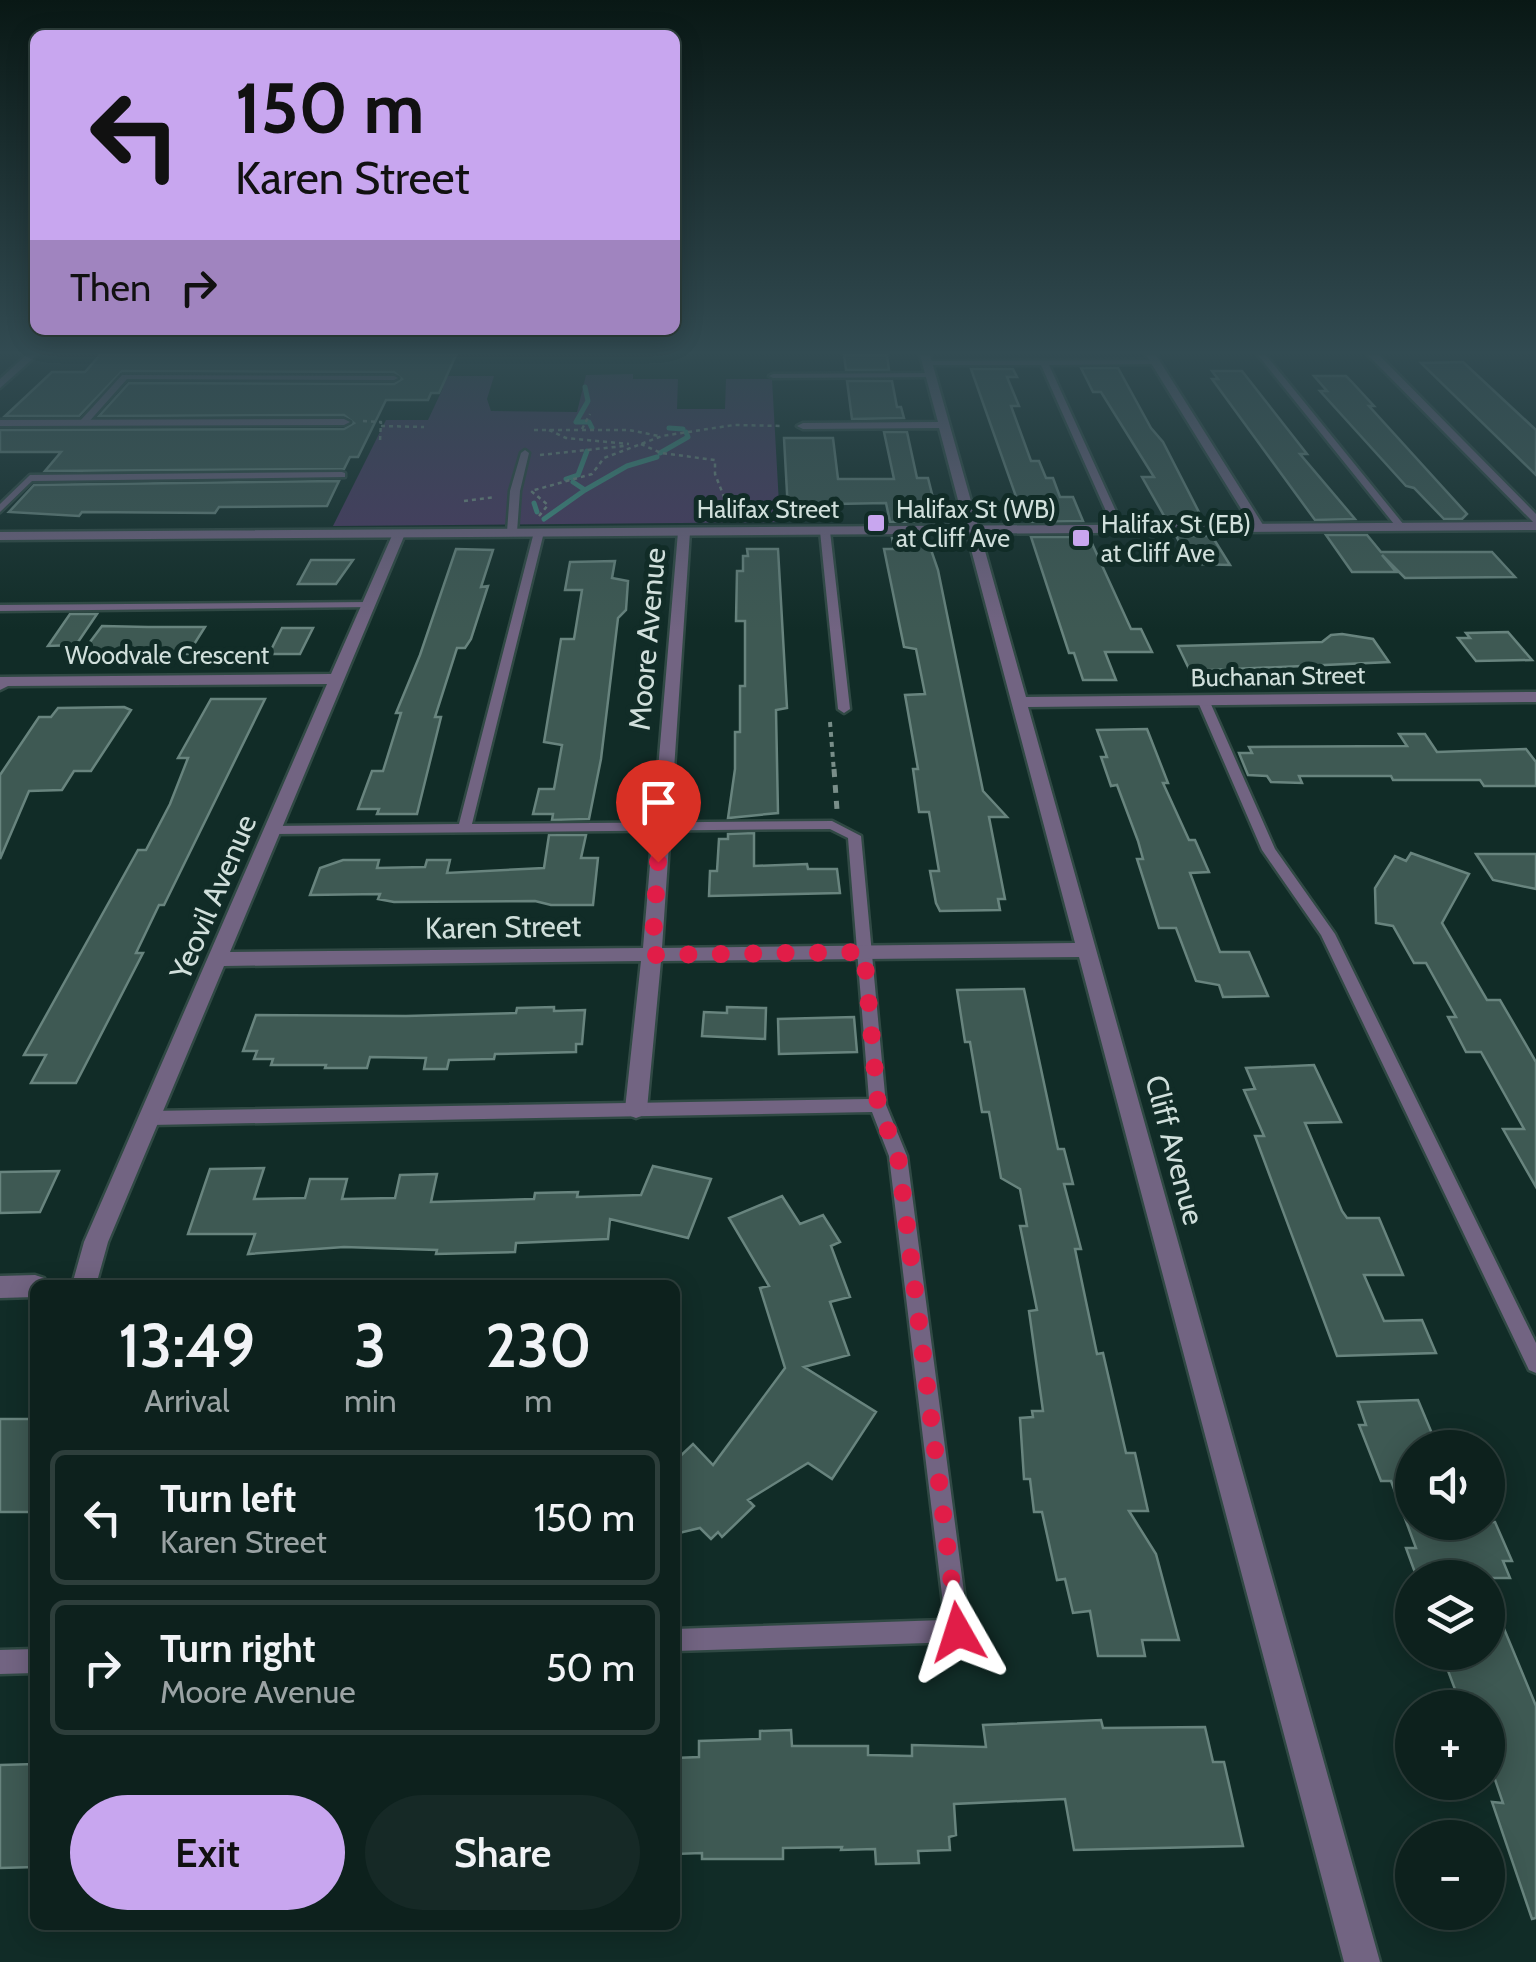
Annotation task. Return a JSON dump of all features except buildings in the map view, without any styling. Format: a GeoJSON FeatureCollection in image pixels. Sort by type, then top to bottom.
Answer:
{"type":"FeatureCollection","features":[{"type":"Feature","properties":{"kind":"street","name":"Cliff Avenue"},"geometry":{"type":"LineString","coordinates":[[951,447],[1362,1962]]}},
{"type":"Feature","properties":{"kind":"street"},"geometry":{"type":"LineString","coordinates":[[1208,447],[1259,528]]}},
{"type":"Feature","properties":{"kind":"street"},"geometry":{"type":"LineString","coordinates":[[1461,447],[1536,523]]}},
{"type":"Feature","properties":{"kind":"street","name":"Halifax Street"},"geometry":{"type":"LineString","coordinates":[[0,536],[1536,523]]}},
{"type":"Feature","properties":{"kind":"street","name":"Moore Avenue"},"geometry":{"type":"LineString","coordinates":[[636,1110],[652,955],[684,532]]}},
{"type":"Feature","properties":{"kind":"street","name":"Yeovil Avenue"},"geometry":{"type":"LineString","coordinates":[[85,1280],[96,1242],[220,959],[398,534]]}},
{"type":"Feature","properties":{"kind":"street","name":"Woodvale Crescent"},"geometry":{"type":"LineString","coordinates":[[0,686],[4,681],[336,680]]}},
{"type":"Feature","properties":{"kind":"street","name":"Buchanan Street"},"geometry":{"type":"LineString","coordinates":[[1020,702],[1536,698]]}},
{"type":"Feature","properties":{"kind":"street","name":"Karen Street"},"geometry":{"type":"LineString","coordinates":[[220,959],[1088,950]]}},
{"type":"Feature","properties":{"kind":"street"},"geometry":{"type":"LineString","coordinates":[[0,1287],[30,1286]]}},
{"type":"Feature","properties":{"kind":"lane"},"geometry":{"type":"LineString","coordinates":[[1082,447],[1119,529]]}},
{"type":"Feature","properties":{"kind":"lane"},"geometry":{"type":"LineString","coordinates":[[1336,447],[1401,527]]}},
{"type":"Feature","properties":{"kind":"lane"},"geometry":{"type":"LineString","coordinates":[[512,532],[524,454]]}},
{"type":"Feature","properties":{"kind":"lane"},"geometry":{"type":"LineString","coordinates":[[0,508],[30,478],[342,475]]}},
{"type":"Feature","properties":{"kind":"lane"},"geometry":{"type":"LineString","coordinates":[[464,827],[535,529]]}},
{"type":"Feature","properties":{"kind":"lane"},"geometry":{"type":"LineString","coordinates":[[826,532],[844,708]]}},
{"type":"Feature","properties":{"kind":"lane"},"geometry":{"type":"LineString","coordinates":[[0,608],[368,605]]}},
{"type":"Feature","properties":{"kind":"lane"},"geometry":{"type":"LineString","coordinates":[[1204,702],[1269,850],[1328,934],[1536,1364]]}},
{"type":"Feature","properties":{"kind":"lane"},"geometry":{"type":"LineString","coordinates":[[274,830],[832,825],[854,836],[878,1105],[898,1156],[958,1632],[680,1640]]}},
{"type":"Feature","properties":{"kind":"lane"},"geometry":{"type":"LineString","coordinates":[[150,1118],[878,1105]]}},
{"type":"Feature","properties":{"kind":"lane"},"geometry":{"type":"LineString","coordinates":[[0,1662],[30,1661]]}},
{"type":"Feature","properties":{"kind":"path"},"geometry":{"type":"LineString","coordinates":[[524,454],[604,447]]}},
{"type":"Feature","properties":{"kind":"path"},"geometry":{"type":"LineString","coordinates":[[535,529],[548,505],[532,491],[592,474],[604,458],[627,447]]}},
{"type":"Feature","properties":{"kind":"path"},"geometry":{"type":"LineString","coordinates":[[643,447],[657,455],[676,458],[698,454],[716,460],[715,474],[733,519]]}},
{"type":"Feature","properties":{"kind":"path"},"geometry":{"type":"LineString","coordinates":[[464,502],[492,499],[516,488]]}},
{"type":"Feature","properties":{"kind":"path"},"geometry":{"type":"LineString","coordinates":[[832,825],[838,819],[830,708],[844,708]]}},
{"type":"Feature","properties":{"kind":"shaded area"},"geometry":{"type":"Polygon","coordinates":[[[373,447],[776,447],[780,522],[333,526],[373,447]]]}},
{"type":"Feature","properties":{"kind":"waterway"},"geometry":{"type":"LineString","coordinates":[[660,453],[671,447]]}},
{"type":"Feature","properties":{"kind":"waterway"},"geometry":{"type":"LineString","coordinates":[[566,479],[578,475],[587,451]]}},
{"type":"Feature","properties":{"kind":"waterway"},"geometry":{"type":"LineString","coordinates":[[585,490],[627,466],[657,457]]}},
{"type":"Feature","properties":{"kind":"waterway"},"geometry":{"type":"LineString","coordinates":[[573,482],[585,490]]}},
{"type":"Feature","properties":{"kind":"waterway"},"geometry":{"type":"LineString","coordinates":[[544,519],[585,490]]}},
{"type":"Feature","properties":{"kind":"waterway"},"geometry":{"type":"LineString","coordinates":[[534,503],[537,512]]}},
{"type":"Feature","properties":{"kind":"place","name":"Halifax St (WB) at Cliff Ave"},"geometry":{"type":"Point","coordinates":[876,523]}},
{"type":"Feature","properties":{"kind":"place","name":"Halifax St (EB) at Cliff Ave"},"geometry":{"type":"Point","coordinates":[1081,538]}},
{"type":"Feature","properties":{"kind":"route"},"geometry":{"type":"LineString","coordinates":[[658,862],[652,955],[864,952],[878,1105],[898,1156],[958,1632]]}}]}
